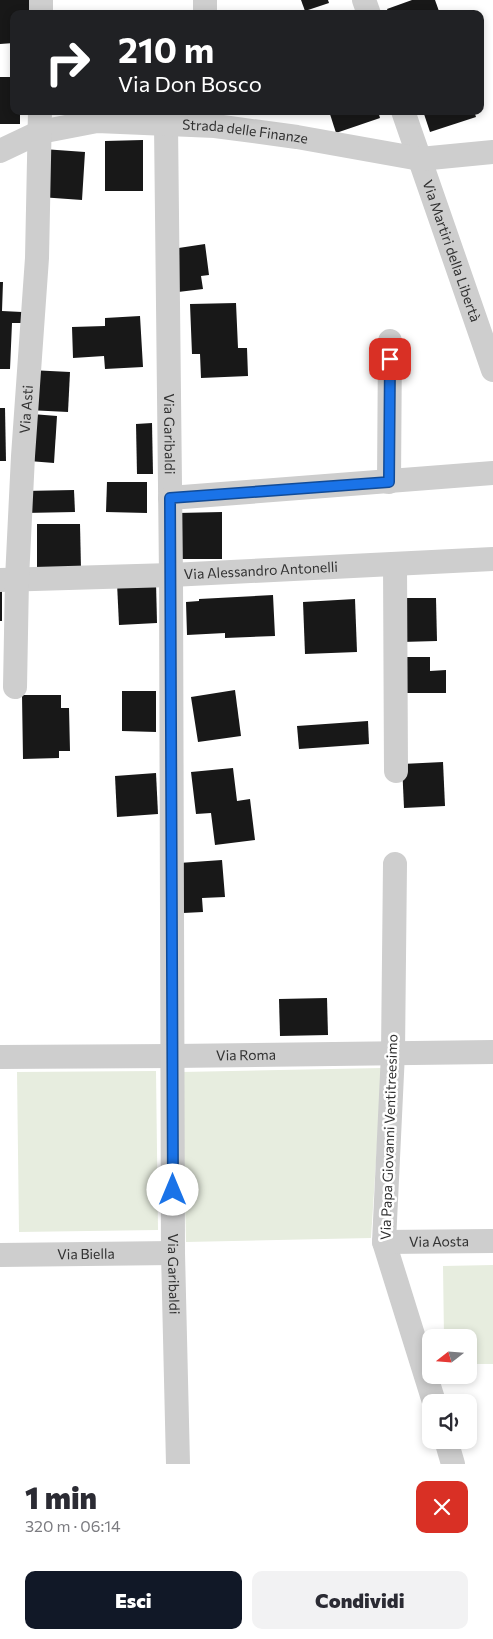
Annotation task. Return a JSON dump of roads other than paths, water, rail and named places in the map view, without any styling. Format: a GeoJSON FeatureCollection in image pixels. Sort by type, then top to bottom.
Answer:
{"type":"FeatureCollection","features":[{"type":"Feature","properties":{"kind":"street","name":"Via Martiri della Libertà"},"geometry":{"type":"LineString","coordinates":[[404,115],[493,370]]}},
{"type":"Feature","properties":{"kind":"street","name":"Strada delle Finanze"},"geometry":{"type":"LineString","coordinates":[[0,151],[40,122],[97,121],[166,124],[206,118],[297,137],[420,159],[493,152]]}},
{"type":"Feature","properties":{"kind":"street","name":"Via Asti"},"geometry":{"type":"LineString","coordinates":[[15,687],[8,580],[23,456],[37,258],[40,122]]}},
{"type":"Feature","properties":{"kind":"street","name":"Via Garibaldi"},"geometry":{"type":"LineString","coordinates":[[166,124],[171,575],[173,1253],[178,1464]]}},
{"type":"Feature","properties":{"kind":"street"},"geometry":{"type":"LineString","coordinates":[[389,482],[390,341]]}},
{"type":"Feature","properties":{"kind":"street"},"geometry":{"type":"LineString","coordinates":[[170,498],[493,473]]}},
{"type":"Feature","properties":{"kind":"street","name":"Via Alessandro Antonelli"},"geometry":{"type":"LineString","coordinates":[[8,580],[171,575],[493,559]]}},
{"type":"Feature","properties":{"kind":"street"},"geometry":{"type":"LineString","coordinates":[[395,564],[396,771]]}},
{"type":"Feature","properties":{"kind":"street","name":"Via Papa Giovanni Ventitreesimo"},"geometry":{"type":"LineString","coordinates":[[395,864],[393,1053],[384,1242],[432,1394]]}},
{"type":"Feature","properties":{"kind":"street","name":"Via Roma"},"geometry":{"type":"LineString","coordinates":[[0,1056],[493,1052]]}},
{"type":"Feature","properties":{"kind":"street","name":"Via Aosta"},"geometry":{"type":"LineString","coordinates":[[384,1242],[493,1241]]}},
{"type":"Feature","properties":{"kind":"street","name":"Via Biella"},"geometry":{"type":"LineString","coordinates":[[0,1255],[173,1253]]}},
{"type":"Feature","properties":{"kind":"street"},"geometry":{"type":"LineString","coordinates":[[449,1449],[453,1464]]}}]}
